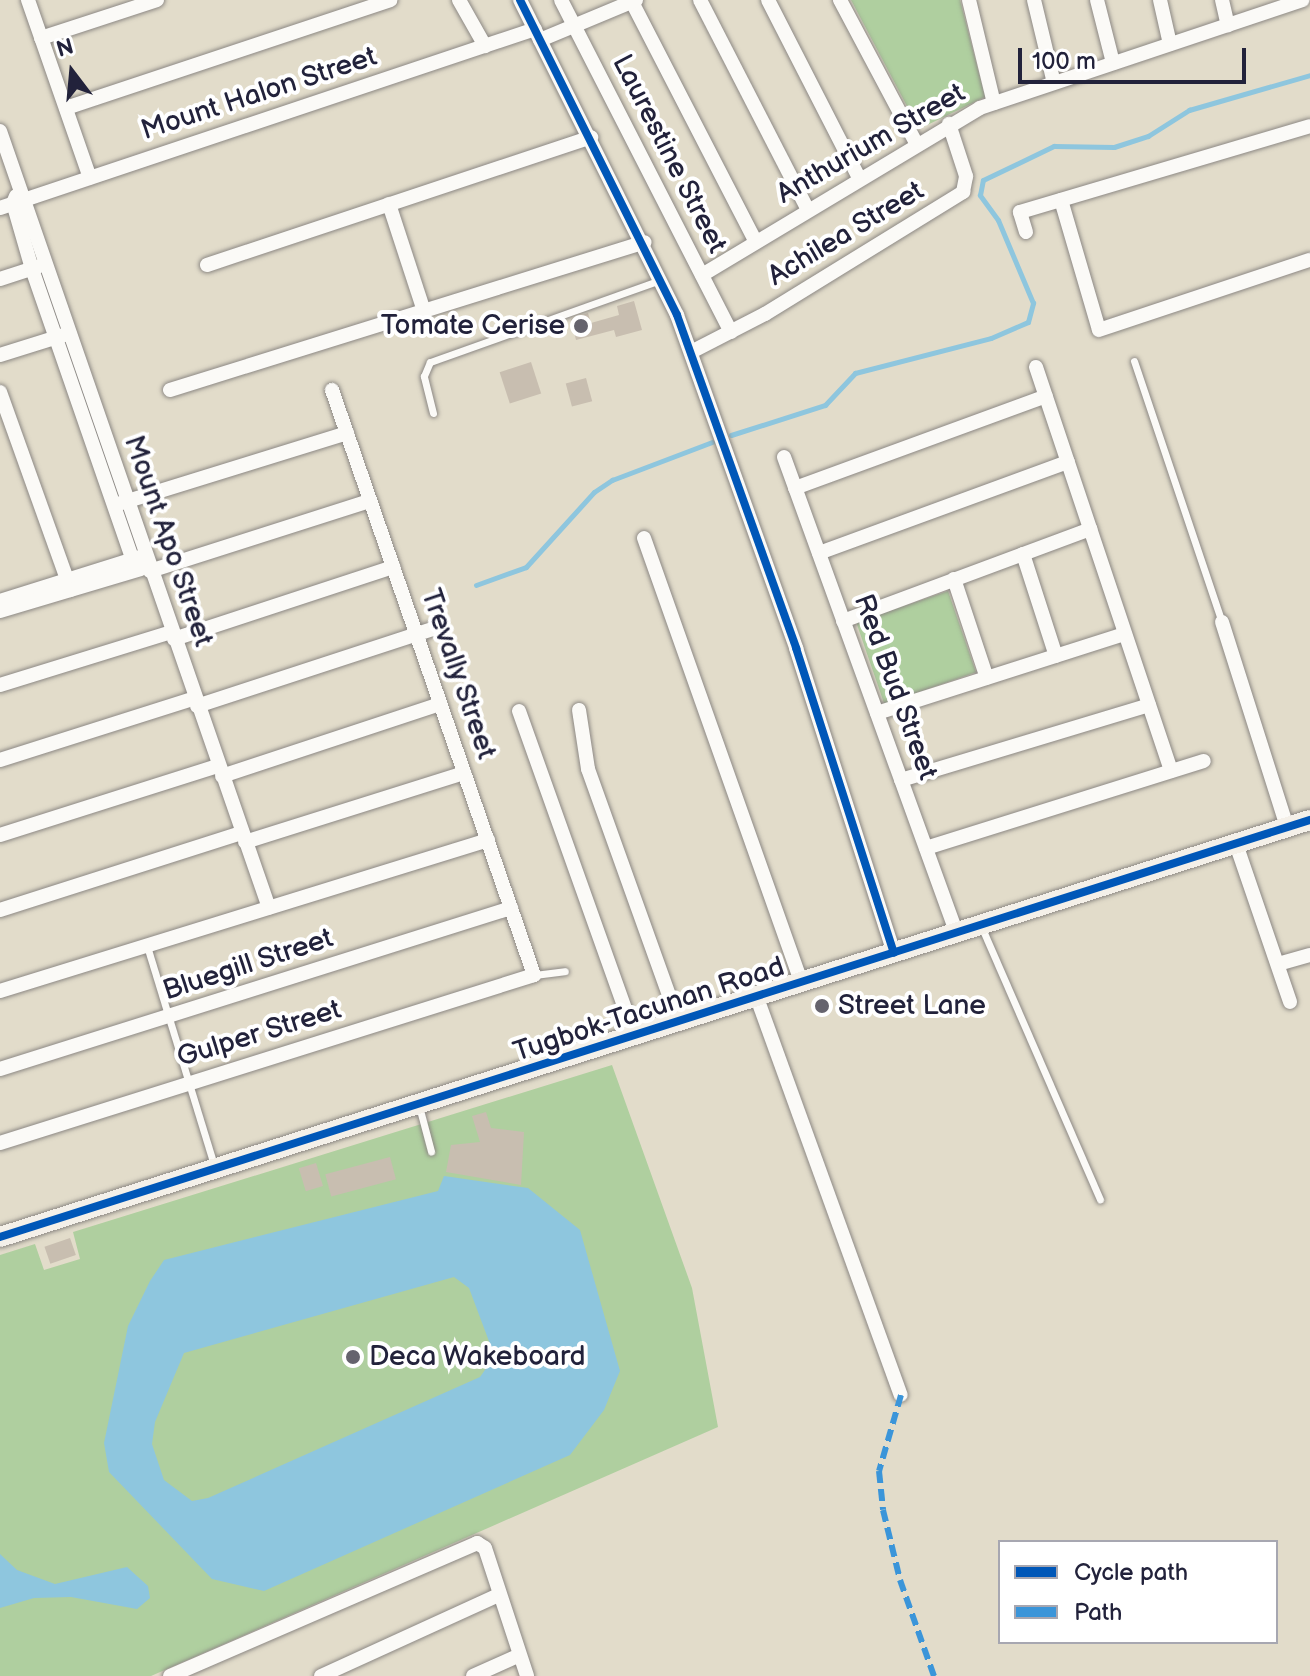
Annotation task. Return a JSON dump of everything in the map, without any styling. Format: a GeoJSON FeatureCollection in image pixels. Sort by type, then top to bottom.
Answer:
{"type":"FeatureCollection","features":[{"type":"Feature","properties":{"kind":"street"},"geometry":{"type":"LineString","coordinates":[[28,0],[90,178]]}},
{"type":"Feature","properties":{"kind":"street"},"geometry":{"type":"LineString","coordinates":[[41,38],[157,0]]}},
{"type":"Feature","properties":{"kind":"street"},"geometry":{"type":"LineString","coordinates":[[66,108],[391,0]]}},
{"type":"Feature","properties":{"kind":"street"},"geometry":{"type":"LineString","coordinates":[[459,0],[485,46]]}},
{"type":"Feature","properties":{"kind":"street"},"geometry":{"type":"LineString","coordinates":[[520,0],[662,279],[691,352],[796,648],[894,953]]}},
{"type":"Feature","properties":{"kind":"street","name":"Laurestine Street"},"geometry":{"type":"LineString","coordinates":[[561,0],[731,332]]}},
{"type":"Feature","properties":{"kind":"street"},"geometry":{"type":"LineString","coordinates":[[700,0],[808,210]]}},
{"type":"Feature","properties":{"kind":"street"},"geometry":{"type":"LineString","coordinates":[[768,0],[859,178]]}},
{"type":"Feature","properties":{"kind":"street"},"geometry":{"type":"LineString","coordinates":[[840,0],[916,143]]}},
{"type":"Feature","properties":{"kind":"street"},"geometry":{"type":"LineString","coordinates":[[969,0],[994,103]]}},
{"type":"Feature","properties":{"kind":"street"},"geometry":{"type":"LineString","coordinates":[[1034,0],[1054,83]]}},
{"type":"Feature","properties":{"kind":"street"},"geometry":{"type":"LineString","coordinates":[[1097,0],[1113,63]]}},
{"type":"Feature","properties":{"kind":"street"},"geometry":{"type":"LineString","coordinates":[[1160,0],[1170,44]]}},
{"type":"Feature","properties":{"kind":"street"},"geometry":{"type":"LineString","coordinates":[[1222,0],[1228,25]]}},
{"type":"Feature","properties":{"kind":"street"},"geometry":{"type":"LineString","coordinates":[[634,1],[756,242]]}},
{"type":"Feature","properties":{"kind":"street","name":"Mount Halon Street"},"geometry":{"type":"LineString","coordinates":[[14,201],[485,46],[574,26],[634,1]]}},
{"type":"Feature","properties":{"kind":"street","name":"Anthurium Street"},"geometry":{"type":"LineString","coordinates":[[702,275],[916,143],[994,103],[1292,2]]}},
{"type":"Feature","properties":{"kind":"street","name":"Achilea Street"},"geometry":{"type":"LineString","coordinates":[[691,352],[731,332],[963,192],[966,176],[949,124]]}},
{"type":"Feature","properties":{"kind":"street"},"geometry":{"type":"LineString","coordinates":[[1026,232],[1020,212],[1310,126]]}},
{"type":"Feature","properties":{"kind":"street","name":"Mount Apo Street"},"geometry":{"type":"LineString","coordinates":[[0,131],[14,201],[142,565],[172,636],[269,908]]}},
{"type":"Feature","properties":{"kind":"street"},"geometry":{"type":"LineString","coordinates":[[207,265],[591,137]]}},
{"type":"Feature","properties":{"kind":"street"},"geometry":{"type":"LineString","coordinates":[[1061,200],[1099,330],[1310,260]]}},
{"type":"Feature","properties":{"kind":"street"},"geometry":{"type":"LineString","coordinates":[[389,204],[424,311]]}},
{"type":"Feature","properties":{"kind":"street"},"geometry":{"type":"LineString","coordinates":[[170,390],[644,242]]}},
{"type":"Feature","properties":{"kind":"street"},"geometry":{"type":"LineString","coordinates":[[0,279],[39,267]]}},
{"type":"Feature","properties":{"kind":"street"},"geometry":{"type":"LineString","coordinates":[[0,355],[62,335]]}},
{"type":"Feature","properties":{"kind":"street"},"geometry":{"type":"LineString","coordinates":[[1036,367],[1171,771]]}},
{"type":"Feature","properties":{"kind":"street","name":"Trevally Street"},"geometry":{"type":"LineString","coordinates":[[332,390],[534,975]]}},
{"type":"Feature","properties":{"kind":"street"},"geometry":{"type":"LineString","coordinates":[[0,392],[69,585]]}},
{"type":"Feature","properties":{"kind":"street"},"geometry":{"type":"LineString","coordinates":[[795,488],[1046,396]]}},
{"type":"Feature","properties":{"kind":"street"},"geometry":{"type":"LineString","coordinates":[[120,503],[347,433]]}},
{"type":"Feature","properties":{"kind":"street","name":"Red Bud Street"},"geometry":{"type":"LineString","coordinates":[[784,457],[957,934]]}},
{"type":"Feature","properties":{"kind":"street"},"geometry":{"type":"LineString","coordinates":[[819,553],[1068,462]]}},
{"type":"Feature","properties":{"kind":"street"},"geometry":{"type":"LineString","coordinates":[[0,601],[69,585],[370,501]]}},
{"type":"Feature","properties":{"kind":"street"},"geometry":{"type":"LineString","coordinates":[[843,621],[1090,529]]}},
{"type":"Feature","properties":{"kind":"street"},"geometry":{"type":"LineString","coordinates":[[644,538],[802,984]]}},
{"type":"Feature","properties":{"kind":"street"},"geometry":{"type":"LineString","coordinates":[[1023,554],[1056,656]]}},
{"type":"Feature","properties":{"kind":"street"},"geometry":{"type":"LineString","coordinates":[[0,685],[172,636],[393,567]]}},
{"type":"Feature","properties":{"kind":"street"},"geometry":{"type":"LineString","coordinates":[[954,579],[987,678]]}},
{"type":"Feature","properties":{"kind":"street"},"geometry":{"type":"LineString","coordinates":[[0,611],[69,585]]}},
{"type":"Feature","properties":{"kind":"street"},"geometry":{"type":"LineString","coordinates":[[1222,622],[1287,827]]}},
{"type":"Feature","properties":{"kind":"street"},"geometry":{"type":"LineString","coordinates":[[0,760],[439,627]]}},
{"type":"Feature","properties":{"kind":"street"},"geometry":{"type":"LineString","coordinates":[[877,713],[1125,634]]}},
{"type":"Feature","properties":{"kind":"street"},"geometry":{"type":"LineString","coordinates":[[0,835],[440,704]]}},
{"type":"Feature","properties":{"kind":"street"},"geometry":{"type":"LineString","coordinates":[[901,780],[1149,705]]}},
{"type":"Feature","properties":{"kind":"street"},"geometry":{"type":"LineString","coordinates":[[579,710],[588,769],[679,1023]]}},
{"type":"Feature","properties":{"kind":"street"},"geometry":{"type":"LineString","coordinates":[[519,711],[635,1037]]}},
{"type":"Feature","properties":{"kind":"street"},"geometry":{"type":"LineString","coordinates":[[926,848],[1204,761]]}},
{"type":"Feature","properties":{"kind":"street"},"geometry":{"type":"LineString","coordinates":[[0,910],[464,773]]}},
{"type":"Feature","properties":{"kind":"street","name":"Tugbok-Tacunan Road"},"geometry":{"type":"LineString","coordinates":[[0,1237],[1310,820]]}},
{"type":"Feature","properties":{"kind":"street"},"geometry":{"type":"LineString","coordinates":[[0,991],[488,840]]}},
{"type":"Feature","properties":{"kind":"street"},"geometry":{"type":"LineString","coordinates":[[1236,844],[1290,1002]]}},
{"type":"Feature","properties":{"kind":"street","name":"Bluegill Street"},"geometry":{"type":"LineString","coordinates":[[0,1069],[170,1018],[511,908]]}},
{"type":"Feature","properties":{"kind":"street"},"geometry":{"type":"LineString","coordinates":[[1278,964],[1310,955]]}},
{"type":"Feature","properties":{"kind":"street","name":"Gulper Street"},"geometry":{"type":"LineString","coordinates":[[0,1143],[534,975]]}},
{"type":"Feature","properties":{"kind":"street"},"geometry":{"type":"LineString","coordinates":[[757,998],[901,1395]]}},
{"type":"Feature","properties":{"kind":"street"},"geometry":{"type":"LineString","coordinates":[[170,1676],[465,1545],[477,1543],[485,1548],[527,1676]]}},
{"type":"Feature","properties":{"kind":"street"},"geometry":{"type":"LineString","coordinates":[[321,1676],[499,1595]]}},
{"type":"Feature","properties":{"kind":"street"},"geometry":{"type":"LineString","coordinates":[[473,1676],[520,1655]]}},
{"type":"Feature","properties":{"kind":"lane"},"geometry":{"type":"LineString","coordinates":[[433,413],[424,376],[430,362],[662,279]]}},
{"type":"Feature","properties":{"kind":"lane"},"geometry":{"type":"LineString","coordinates":[[1134,361],[1222,622]]}},
{"type":"Feature","properties":{"kind":"lane"},"geometry":{"type":"LineString","coordinates":[[981,926],[1100,1199]]}},
{"type":"Feature","properties":{"kind":"lane"},"geometry":{"type":"LineString","coordinates":[[147,946],[215,1170]]}},
{"type":"Feature","properties":{"kind":"lane"},"geometry":{"type":"LineString","coordinates":[[534,975],[565,971]]}},
{"type":"Feature","properties":{"kind":"lane"},"geometry":{"type":"LineString","coordinates":[[419,1106],[431,1151]]}},
{"type":"Feature","properties":{"kind":"green space"},"geometry":{"type":"Polygon","coordinates":[[[851,0],[960,0],[985,97],[919,129],[851,0]]]}},
{"type":"Feature","properties":{"kind":"green space"},"geometry":{"type":"Polygon","coordinates":[[[948,591],[976,672],[884,704],[856,623],[948,591]]]}},
{"type":"Feature","properties":{"kind":"green space","name":"Deca Wakeboard"},"geometry":{"type":"Polygon","coordinates":[[[612,1065],[692,1288],[718,1427],[151,1676],[0,1676],[0,1255],[35,1244],[44,1270],[80,1259],[73,1232],[612,1065]]]}},
{"type":"Feature","properties":{"kind":"water"},"geometry":{"type":"Polygon","coordinates":[[[444,1176],[528,1188],[580,1230],[620,1371],[604,1410],[570,1455],[264,1591],[212,1579],[109,1472],[104,1443],[128,1326],[150,1281],[164,1260],[438,1191],[444,1176]],[[454,1277],[184,1353],[155,1422],[152,1444],[164,1480],[192,1501],[208,1498],[480,1377],[492,1360],[490,1344],[469,1288],[454,1277]]]}},
{"type":"Feature","properties":{"kind":"water"},"geometry":{"type":"Polygon","coordinates":[[[0,1554],[17,1570],[55,1584],[127,1567],[148,1586],[150,1598],[137,1609],[71,1597],[34,1598],[0,1608],[0,1554]]]}},
{"type":"Feature","properties":{"kind":"building"},"geometry":{"type":"Polygon","coordinates":[[[634,301],[642,330],[616,337],[614,330],[576,340],[571,319],[588,313],[591,323],[619,315],[617,306],[634,301]]]}},
{"type":"Feature","properties":{"kind":"building"},"geometry":{"type":"Polygon","coordinates":[[[531,362],[541,393],[510,404],[500,372],[531,362]]]}},
{"type":"Feature","properties":{"kind":"building"},"geometry":{"type":"Polygon","coordinates":[[[586,378],[592,401],[572,407],[566,383],[586,378]]]}},
{"type":"Feature","properties":{"kind":"building"},"geometry":{"type":"Polygon","coordinates":[[[486,1112],[491,1128],[524,1132],[521,1185],[446,1172],[451,1145],[480,1142],[472,1116],[486,1112]]]}},
{"type":"Feature","properties":{"kind":"building"},"geometry":{"type":"Polygon","coordinates":[[[390,1157],[396,1179],[331,1197],[325,1174],[390,1157]]]}},
{"type":"Feature","properties":{"kind":"building"},"geometry":{"type":"Polygon","coordinates":[[[316,1163],[323,1186],[306,1191],[299,1168],[316,1163]]]}},
{"type":"Feature","properties":{"kind":"building"},"geometry":{"type":"Polygon","coordinates":[[[70,1238],[76,1255],[50,1264],[44,1247],[70,1238]]]}},
{"type":"Feature","properties":{"kind":"waterway"},"geometry":{"type":"LineString","coordinates":[[731,435],[825,405],[855,373],[991,338],[1028,322],[1033,303],[998,220],[980,195],[983,180],[1054,146],[1114,147],[1148,136],[1189,110],[1310,75]]}},
{"type":"Feature","properties":{"kind":"waterway"},"geometry":{"type":"LineString","coordinates":[[476,585],[526,567],[594,492],[612,480],[712,442]]}},
{"type":"Feature","properties":{"kind":"marked path"},"geometry":{"type":"LineString","coordinates":[[901,1395],[879,1471],[883,1510],[900,1580],[934,1676]]}},
{"type":"Feature","properties":{"kind":"cycle path"},"geometry":{"type":"LineString","coordinates":[[520,0],[677,315],[796,648],[894,953]]}},
{"type":"Feature","properties":{"kind":"cycle path"},"geometry":{"type":"LineString","coordinates":[[0,1237],[1310,820]]}},
{"type":"Feature","properties":{"kind":"place","name":"Tomate Cerise"},"geometry":{"type":"Point","coordinates":[581,326]}},
{"type":"Feature","properties":{"kind":"place","name":"Street Lane"},"geometry":{"type":"Point","coordinates":[822,1006]}},
{"type":"Feature","properties":{"kind":"place","name":"Deca Wakeboard"},"geometry":{"type":"Point","coordinates":[353,1357]}}]}
